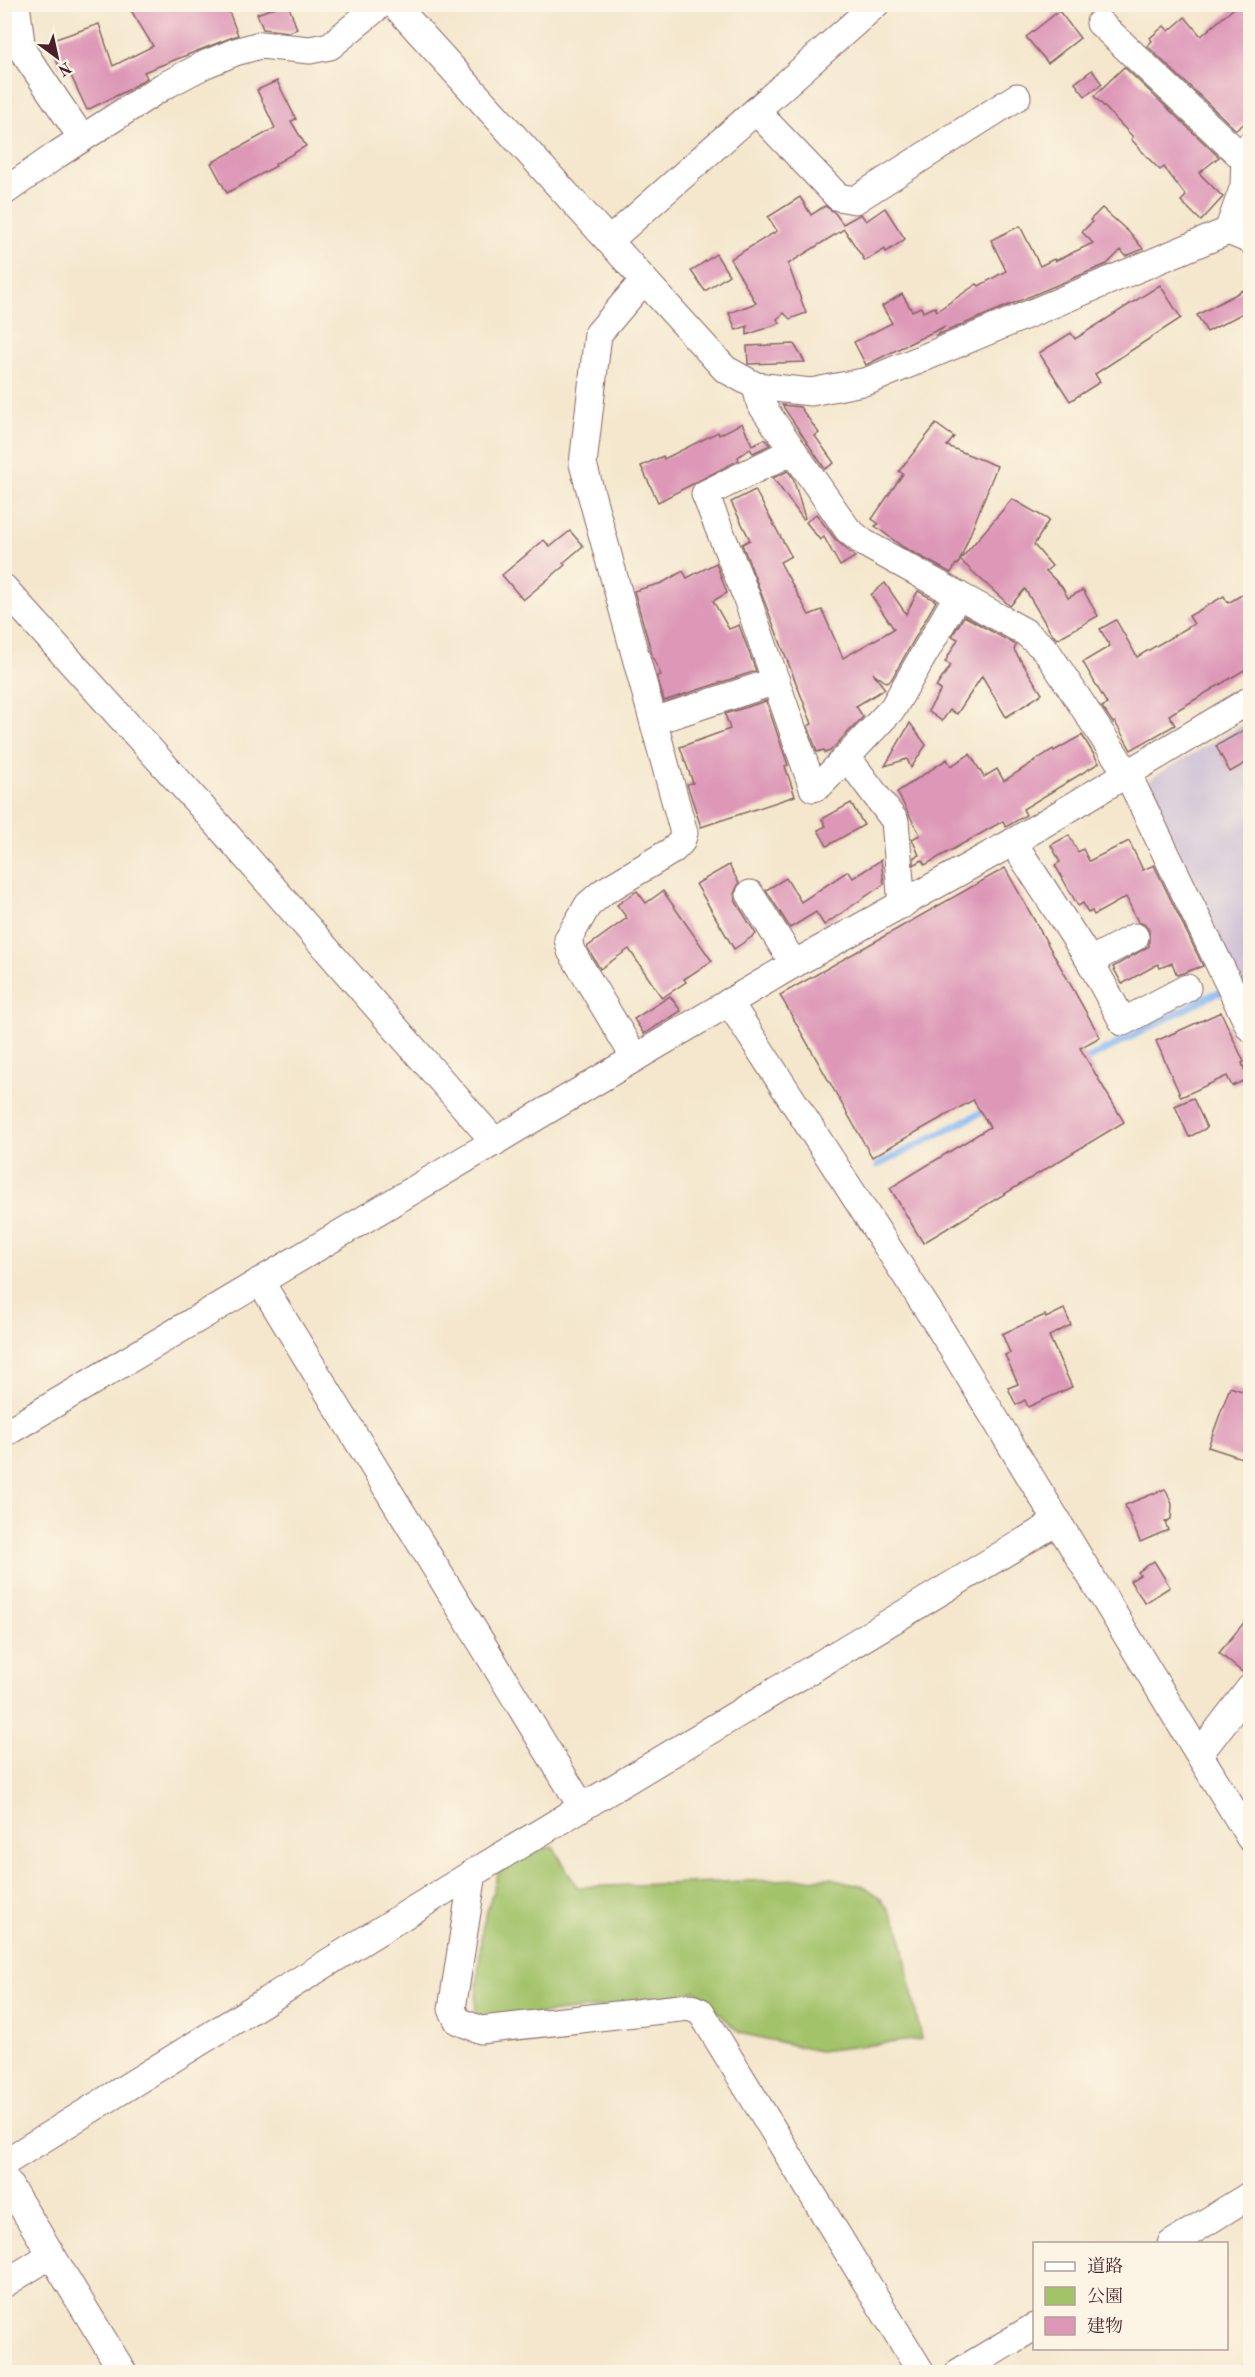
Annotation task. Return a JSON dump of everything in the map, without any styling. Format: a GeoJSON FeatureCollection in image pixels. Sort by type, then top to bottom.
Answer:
{"type":"FeatureCollection","features":[{"type":"Feature","properties":{"kind":"street"},"geometry":{"type":"LineString","coordinates":[[16,4],[22,50],[82,138]]}},
{"type":"Feature","properties":{"kind":"street"},"geometry":{"type":"LineString","coordinates":[[4,192],[82,138],[162,87],[206,64],[235,52],[261,45],[310,50],[330,46],[381,4]]}},
{"type":"Feature","properties":{"kind":"street"},"geometry":{"type":"LineString","coordinates":[[394,4],[725,369],[756,386],[811,392],[868,381],[1239,236],[1248,153],[1100,23]]}},
{"type":"Feature","properties":{"kind":"street"},"geometry":{"type":"LineString","coordinates":[[609,241],[876,4]]}},
{"type":"Feature","properties":{"kind":"street"},"geometry":{"type":"LineString","coordinates":[[756,111],[838,197],[855,200],[1017,97]]}},
{"type":"Feature","properties":{"kind":"street"},"geometry":{"type":"LineString","coordinates":[[635,1058],[571,951],[568,939],[588,905],[603,892],[673,850],[681,842],[684,833],[683,822],[583,464],[598,334],[644,280]]}},
{"type":"Feature","properties":{"kind":"street"},"geometry":{"type":"LineString","coordinates":[[756,386],[760,403],[848,530],[864,543],[1025,632],[1047,650],[1128,775],[1251,1028]]}},
{"type":"Feature","properties":{"kind":"street"},"geometry":{"type":"LineString","coordinates":[[793,451],[705,494],[745,593],[813,789],[820,785],[893,708],[958,595]]}},
{"type":"Feature","properties":{"kind":"street"},"geometry":{"type":"LineString","coordinates":[[4,588],[219,826],[495,1142]]}},
{"type":"Feature","properties":{"kind":"street"},"geometry":{"type":"LineString","coordinates":[[654,721],[776,681]]}},
{"type":"Feature","properties":{"kind":"street"},"geometry":{"type":"LineString","coordinates":[[4,1434],[729,1002],[1013,842],[1251,700]]}},
{"type":"Feature","properties":{"kind":"street"},"geometry":{"type":"LineString","coordinates":[[847,757],[895,821],[902,905]]}},
{"type":"Feature","properties":{"kind":"street"},"geometry":{"type":"LineString","coordinates":[[1013,842],[1090,962],[1124,1022],[1187,988]]}},
{"type":"Feature","properties":{"kind":"street"},"geometry":{"type":"LineString","coordinates":[[750,894],[794,964]]}},
{"type":"Feature","properties":{"kind":"street"},"geometry":{"type":"LineString","coordinates":[[1090,962],[1135,937]]}},
{"type":"Feature","properties":{"kind":"street"},"geometry":{"type":"LineString","coordinates":[[729,1002],[941,1330],[1251,1838]]}},
{"type":"Feature","properties":{"kind":"street"},"geometry":{"type":"LineString","coordinates":[[260,1281],[582,1808]]}},
{"type":"Feature","properties":{"kind":"street"},"geometry":{"type":"LineString","coordinates":[[4,2163],[473,1873],[1058,1521]]}},
{"type":"Feature","properties":{"kind":"street"},"geometry":{"type":"LineString","coordinates":[[1200,1754],[1251,1688]]}},
{"type":"Feature","properties":{"kind":"street"},"geometry":{"type":"LineString","coordinates":[[473,1873],[452,2008],[458,2020],[464,2025],[481,2030],[689,2007],[701,2012],[921,2373]]}},
{"type":"Feature","properties":{"kind":"street"},"geometry":{"type":"LineString","coordinates":[[4,2177],[123,2373]]}},
{"type":"Feature","properties":{"kind":"street"},"geometry":{"type":"LineString","coordinates":[[1174,2242],[1251,2195]]}},
{"type":"Feature","properties":{"kind":"street"},"geometry":{"type":"LineString","coordinates":[[4,2284],[51,2254]]}},
{"type":"Feature","properties":{"kind":"street"},"geometry":{"type":"LineString","coordinates":[[959,2373],[1033,2328]]}},
{"type":"Feature","properties":{"kind":"shaded area"},"geometry":{"type":"Polygon","coordinates":[[[1250,721],[1250,1005],[1149,788],[1151,779],[1163,771],[1250,721]]]}},
{"type":"Feature","properties":{"kind":"green space"},"geometry":{"type":"Polygon","coordinates":[[[553,1847],[577,1887],[830,1878],[864,1886],[881,1899],[899,1926],[921,2039],[819,2051],[740,2033],[695,1990],[667,2000],[482,2020],[475,2012],[482,1929],[498,1873],[538,1849],[553,1847]]]}},
{"type":"Feature","properties":{"kind":"building"},"geometry":{"type":"Polygon","coordinates":[[[127,4],[226,4],[238,35],[144,72],[147,78],[87,110],[66,65],[59,67],[50,41],[99,24],[113,66],[153,46],[127,4]]]}},
{"type":"Feature","properties":{"kind":"building"},"geometry":{"type":"Polygon","coordinates":[[[288,4],[297,29],[289,32],[263,29],[257,14],[288,4]]]}},
{"type":"Feature","properties":{"kind":"building"},"geometry":{"type":"Polygon","coordinates":[[[1239,4],[1251,4],[1251,118],[1236,130],[1147,46],[1152,41],[1150,38],[1164,26],[1169,31],[1185,17],[1201,36],[1239,4]]]}},
{"type":"Feature","properties":{"kind":"building"},"geometry":{"type":"Polygon","coordinates":[[[1059,11],[1080,38],[1048,63],[1026,37],[1059,11]]]}},
{"type":"Feature","properties":{"kind":"building"},"geometry":{"type":"Polygon","coordinates":[[[1124,67],[1219,157],[1199,173],[1223,197],[1201,221],[1181,201],[1186,196],[1164,167],[1160,170],[1149,159],[1131,139],[1133,137],[1094,96],[1124,67]]]}},
{"type":"Feature","properties":{"kind":"building"},"geometry":{"type":"Polygon","coordinates":[[[1092,70],[1102,84],[1085,96],[1075,83],[1092,70]]]}},
{"type":"Feature","properties":{"kind":"building"},"geometry":{"type":"Polygon","coordinates":[[[277,81],[296,119],[291,121],[306,146],[275,164],[276,166],[227,193],[211,163],[275,128],[257,90],[277,81]]]}},
{"type":"Feature","properties":{"kind":"building"},"geometry":{"type":"Polygon","coordinates":[[[800,197],[811,215],[825,206],[835,213],[843,224],[861,214],[866,221],[885,208],[905,239],[886,252],[885,249],[865,261],[844,229],[788,264],[806,313],[790,319],[784,313],[777,319],[780,323],[747,335],[747,326],[736,330],[729,313],[756,303],[730,259],[777,231],[768,217],[800,197]]]}},
{"type":"Feature","properties":{"kind":"building"},"geometry":{"type":"Polygon","coordinates":[[[1102,208],[1132,235],[1143,249],[1126,256],[1121,250],[1107,264],[935,336],[945,326],[866,365],[854,342],[892,323],[882,306],[902,294],[912,311],[921,307],[923,312],[935,307],[937,311],[977,284],[979,286],[1006,271],[991,240],[1020,226],[1040,266],[1054,259],[1055,261],[1093,243],[1082,232],[1102,208]]]}},
{"type":"Feature","properties":{"kind":"building"},"geometry":{"type":"Polygon","coordinates":[[[716,254],[729,275],[705,291],[691,271],[716,254]]]}},
{"type":"Feature","properties":{"kind":"building"},"geometry":{"type":"Polygon","coordinates":[[[1160,285],[1181,318],[1095,374],[1100,382],[1070,401],[1039,353],[1071,333],[1075,339],[1160,285]]]}},
{"type":"Feature","properties":{"kind":"building"},"geometry":{"type":"Polygon","coordinates":[[[1251,286],[1251,309],[1207,332],[1197,315],[1251,286]]]}},
{"type":"Feature","properties":{"kind":"building"},"geometry":{"type":"Polygon","coordinates":[[[794,344],[805,362],[748,364],[747,346],[794,344]]]}},
{"type":"Feature","properties":{"kind":"building"},"geometry":{"type":"Polygon","coordinates":[[[782,405],[800,407],[819,433],[815,436],[834,463],[825,469],[782,405]]]}},
{"type":"Feature","properties":{"kind":"building"},"geometry":{"type":"Polygon","coordinates":[[[742,423],[752,445],[765,439],[770,445],[753,453],[750,449],[738,457],[739,460],[658,502],[641,466],[663,456],[664,459],[718,432],[719,435],[742,423]]]}},
{"type":"Feature","properties":{"kind":"building"},"geometry":{"type":"Polygon","coordinates":[[[936,424],[954,437],[947,446],[997,466],[958,565],[956,564],[951,573],[903,547],[875,526],[879,524],[872,519],[903,474],[899,471],[936,424]]]}},
{"type":"Feature","properties":{"kind":"building"},"geometry":{"type":"Polygon","coordinates":[[[788,471],[793,478],[805,518],[803,519],[773,478],[788,471]]]}},
{"type":"Feature","properties":{"kind":"building"},"geometry":{"type":"Polygon","coordinates":[[[755,490],[791,556],[780,562],[809,615],[822,610],[843,658],[894,629],[871,595],[885,583],[906,614],[918,591],[936,601],[891,680],[886,682],[873,673],[885,689],[856,706],[863,717],[830,751],[825,753],[824,750],[817,752],[808,726],[812,724],[742,544],[750,540],[731,502],[755,490]]]}},
{"type":"Feature","properties":{"kind":"building"},"geometry":{"type":"Polygon","coordinates":[[[1012,499],[1049,520],[1034,545],[1052,566],[1046,571],[1062,587],[1068,598],[1083,590],[1098,616],[1057,639],[1051,633],[1025,589],[1010,606],[960,560],[1012,499]]]}},
{"type":"Feature","properties":{"kind":"building"},"geometry":{"type":"Polygon","coordinates":[[[816,514],[835,539],[855,557],[840,566],[824,537],[820,540],[806,522],[816,514]]]}},
{"type":"Feature","properties":{"kind":"building"},"geometry":{"type":"Polygon","coordinates":[[[570,531],[583,546],[563,563],[565,565],[523,600],[502,575],[544,540],[550,547],[570,531]]]}},
{"type":"Feature","properties":{"kind":"building"},"geometry":{"type":"Polygon","coordinates":[[[716,563],[727,593],[713,601],[729,629],[739,625],[756,671],[664,701],[657,676],[661,675],[653,658],[634,591],[662,583],[683,571],[687,578],[716,563]]]}},
{"type":"Feature","properties":{"kind":"building"},"geometry":{"type":"Polygon","coordinates":[[[1245,593],[1251,602],[1251,666],[1169,715],[1175,725],[1131,750],[1115,722],[1113,723],[1102,707],[1107,704],[1083,662],[1110,646],[1100,629],[1116,620],[1137,657],[1194,624],[1189,616],[1224,596],[1228,603],[1245,593]]]}},
{"type":"Feature","properties":{"kind":"building"},"geometry":{"type":"Polygon","coordinates":[[[964,616],[1016,645],[1014,650],[1042,694],[1006,717],[982,676],[957,714],[950,710],[942,721],[928,711],[941,690],[936,687],[951,665],[945,662],[958,639],[952,636],[964,616]]]}},
{"type":"Feature","properties":{"kind":"building"},"geometry":{"type":"Polygon","coordinates":[[[766,701],[788,765],[785,766],[795,796],[701,827],[687,784],[693,783],[680,747],[730,729],[725,714],[766,701]]]}},
{"type":"Feature","properties":{"kind":"building"},"geometry":{"type":"Polygon","coordinates":[[[910,723],[926,745],[911,768],[907,759],[885,766],[910,723]]]}},
{"type":"Feature","properties":{"kind":"building"},"geometry":{"type":"Polygon","coordinates":[[[1251,726],[1251,760],[1230,772],[1216,746],[1251,726]]]}},
{"type":"Feature","properties":{"kind":"building"},"geometry":{"type":"Polygon","coordinates":[[[1082,735],[1099,763],[1023,809],[1026,815],[1006,827],[1003,821],[925,865],[922,860],[914,865],[914,857],[919,855],[912,839],[920,835],[897,792],[947,759],[951,766],[970,754],[984,777],[997,769],[1004,781],[1053,749],[1054,751],[1082,735]]]}},
{"type":"Feature","properties":{"kind":"building"},"geometry":{"type":"Polygon","coordinates":[[[851,803],[864,825],[827,846],[818,830],[826,826],[822,819],[851,803]]]}},
{"type":"Feature","properties":{"kind":"building"},"geometry":{"type":"Polygon","coordinates":[[[1069,835],[1078,852],[1083,849],[1089,861],[1129,841],[1143,870],[1154,865],[1203,966],[1177,975],[1172,963],[1160,968],[1158,964],[1122,984],[1113,967],[1149,946],[1149,930],[1144,924],[1138,922],[1126,897],[1094,915],[1092,911],[1088,913],[1083,903],[1078,906],[1055,865],[1060,862],[1051,845],[1069,835]]]}},
{"type":"Feature","properties":{"kind":"building"},"geometry":{"type":"Polygon","coordinates":[[[881,860],[884,884],[824,925],[816,912],[790,928],[766,890],[786,878],[801,902],[848,871],[853,878],[881,860]]]}},
{"type":"Feature","properties":{"kind":"building"},"geometry":{"type":"Polygon","coordinates":[[[729,865],[739,883],[734,894],[736,902],[756,934],[734,949],[696,884],[729,865]]]}},
{"type":"Feature","properties":{"kind":"building"},"geometry":{"type":"Polygon","coordinates":[[[1005,868],[1100,1037],[1080,1048],[1124,1122],[923,1243],[890,1188],[990,1127],[973,1100],[872,1157],[780,995],[1005,868]]]}},
{"type":"Feature","properties":{"kind":"building"},"geometry":{"type":"Polygon","coordinates":[[[637,891],[646,903],[663,891],[712,961],[684,979],[686,982],[662,998],[629,949],[600,969],[587,947],[627,918],[617,905],[637,891]]]}},
{"type":"Feature","properties":{"kind":"building"},"geometry":{"type":"Polygon","coordinates":[[[670,996],[681,1011],[644,1034],[634,1019],[670,996]]]}},
{"type":"Feature","properties":{"kind":"building"},"geometry":{"type":"Polygon","coordinates":[[[1221,1012],[1244,1062],[1242,1063],[1248,1079],[1232,1086],[1227,1076],[1181,1097],[1156,1041],[1221,1012]]]}},
{"type":"Feature","properties":{"kind":"building"},"geometry":{"type":"Polygon","coordinates":[[[1193,1098],[1207,1128],[1189,1137],[1175,1106],[1193,1098]]]}},
{"type":"Feature","properties":{"kind":"building"},"geometry":{"type":"Polygon","coordinates":[[[1064,1309],[1071,1325],[1049,1336],[1072,1387],[1028,1407],[1025,1400],[1016,1405],[1008,1388],[1018,1384],[1005,1355],[1010,1353],[1002,1334],[1064,1309]]]}},
{"type":"Feature","properties":{"kind":"building"},"geometry":{"type":"Polygon","coordinates":[[[1230,1387],[1251,1394],[1251,1461],[1208,1447],[1230,1387]]]}},
{"type":"Feature","properties":{"kind":"building"},"geometry":{"type":"Polygon","coordinates":[[[1165,1489],[1172,1504],[1171,1519],[1165,1522],[1168,1530],[1140,1542],[1125,1505],[1165,1489]]]}},
{"type":"Feature","properties":{"kind":"building"},"geometry":{"type":"Polygon","coordinates":[[[1154,1561],[1170,1587],[1145,1603],[1130,1581],[1154,1561]]]}},
{"type":"Feature","properties":{"kind":"building"},"geometry":{"type":"Polygon","coordinates":[[[1251,1614],[1251,1662],[1242,1672],[1219,1653],[1251,1614]]]}},
{"type":"Feature","properties":{"kind":"waterway"},"geometry":{"type":"LineString","coordinates":[[1238,987],[1250,983]]}},
{"type":"Feature","properties":{"kind":"waterway"},"geometry":{"type":"LineString","coordinates":[[1078,1064],[1214,994],[1227,991]]}},
{"type":"Feature","properties":{"kind":"waterway"},"geometry":{"type":"LineString","coordinates":[[878,1165],[988,1109]]}}]}
